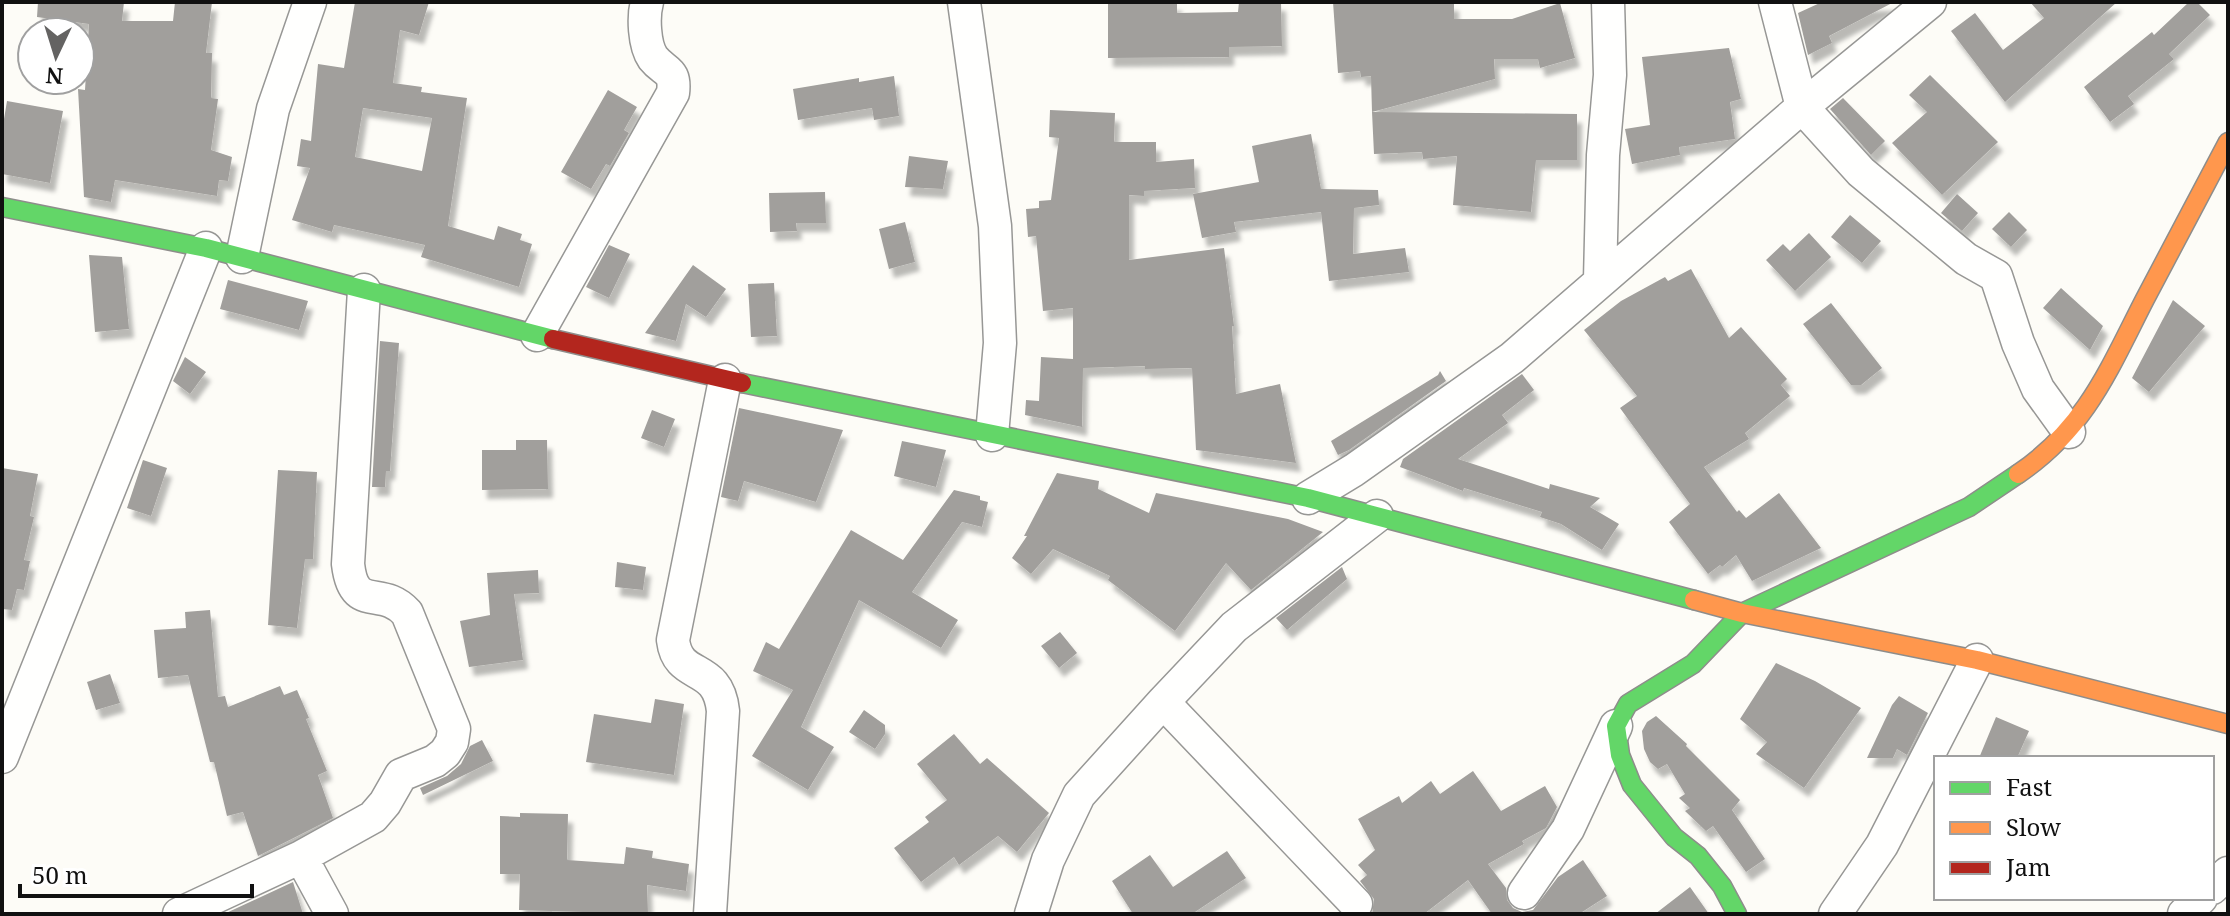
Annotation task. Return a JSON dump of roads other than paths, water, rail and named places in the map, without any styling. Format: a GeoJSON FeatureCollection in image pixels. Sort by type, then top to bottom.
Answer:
{"type":"FeatureCollection","features":[{"type":"Feature","properties":{"kind":"street"},"geometry":{"type":"LineString","coordinates":[[242,257],[273,109],[310,2]]}},
{"type":"Feature","properties":{"kind":"street"},"geometry":{"type":"LineString","coordinates":[[537,335],[673,93],[675,80],[648,49],[647,2]]}},
{"type":"Feature","properties":{"kind":"street"},"geometry":{"type":"LineString","coordinates":[[964,2],[995,226],[1000,343],[992,435]]}},
{"type":"Feature","properties":{"kind":"street"},"geometry":{"type":"LineString","coordinates":[[1600,280],[1603,155],[1610,75],[1608,2]]}},
{"type":"Feature","properties":{"kind":"street"},"geometry":{"type":"LineString","coordinates":[[1775,2],[1802,107],[1861,172],[1966,259],[1996,276],[2018,343],[2038,389],[2069,432]]}},
{"type":"Feature","properties":{"kind":"street"},"geometry":{"type":"LineString","coordinates":[[1308,498],[1354,470],[1512,358],[1802,107],[1930,2]]}},
{"type":"Feature","properties":{"kind":"street"},"geometry":{"type":"LineString","coordinates":[[1524,893],[1568,829],[1628,704],[1693,664],[1742,613],[1969,507],[2045,456],[2069,432],[2096,393],[2228,142]]}},
{"type":"Feature","properties":{"kind":"street"},"geometry":{"type":"LineString","coordinates":[[2,207],[206,248],[537,335],[725,380],[1308,498],[1742,613],[1977,660],[2228,724]]}},
{"type":"Feature","properties":{"kind":"street"},"geometry":{"type":"LineString","coordinates":[[2,757],[206,248]]}},
{"type":"Feature","properties":{"kind":"street"},"geometry":{"type":"LineString","coordinates":[[179,914],[301,857],[373,817],[401,775],[435,761],[452,742],[454,729],[407,613],[399,604],[388,599],[360,594],[350,580],[348,564],[364,290]]}},
{"type":"Feature","properties":{"kind":"street"},"geometry":{"type":"LineString","coordinates":[[710,914],[723,711],[721,694],[713,681],[686,666],[675,654],[673,640],[725,380]]}},
{"type":"Feature","properties":{"kind":"street"},"geometry":{"type":"LineString","coordinates":[[1031,914],[1048,860],[1079,795],[1234,627],[1377,516]]}},
{"type":"Feature","properties":{"kind":"street"},"geometry":{"type":"LineString","coordinates":[[1835,914],[1882,845],[1977,660]]}},
{"type":"Feature","properties":{"kind":"street"},"geometry":{"type":"LineString","coordinates":[[1163,702],[1356,904]]}},
{"type":"Feature","properties":{"kind":"street"},"geometry":{"type":"LineString","coordinates":[[1616,726],[1620,755],[1632,785],[1674,837],[1698,856],[1722,886],[1737,914]]}},
{"type":"Feature","properties":{"kind":"street"},"geometry":{"type":"LineString","coordinates":[[301,857],[332,914]]}},
{"type":"Feature","properties":{"kind":"street"},"geometry":{"type":"LineString","coordinates":[[2184,914],[2199,900]]}}]}
